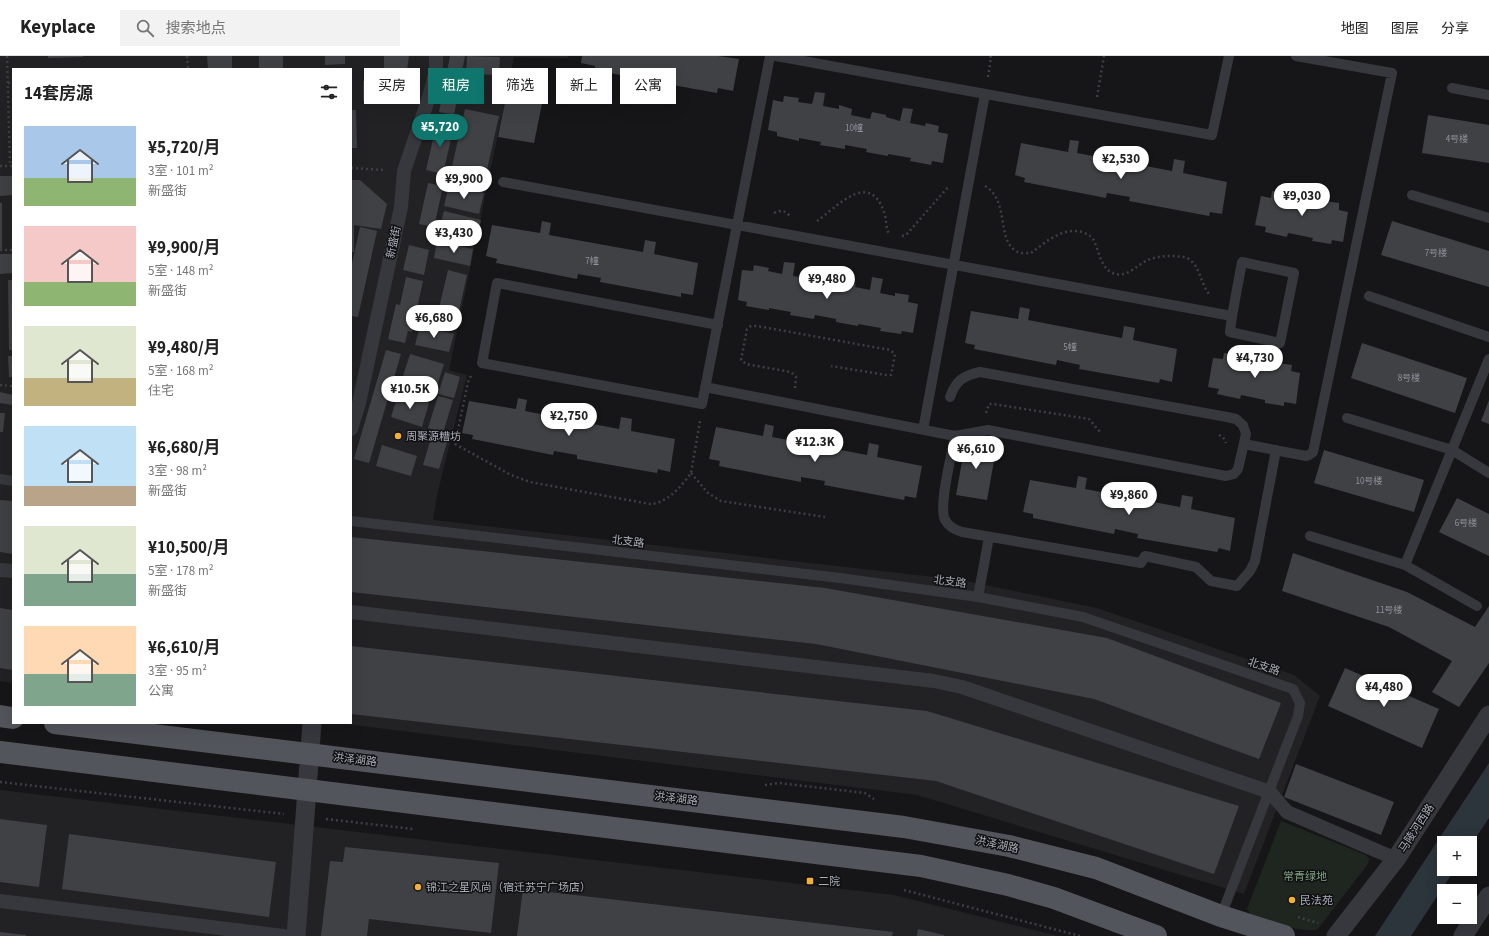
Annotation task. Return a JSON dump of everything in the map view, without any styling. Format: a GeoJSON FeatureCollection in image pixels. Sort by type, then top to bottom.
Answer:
{"type":"FeatureCollection","features":[{"type":"Feature","properties":{"kind":"main road"},"geometry":{"type":"LineString","coordinates":[[0,716],[12,718]]}},
{"type":"Feature","properties":{"kind":"main road","name":"洪泽湖路"},"geometry":{"type":"LineString","coordinates":[[63,724],[904,827],[1009,846],[1096,868],[1221,916],[1284,936]]}},
{"type":"Feature","properties":{"kind":"main road"},"geometry":{"type":"LineString","coordinates":[[0,752],[921,866],[1008,885],[1054,898],[1153,936]]}},
{"type":"Feature","properties":{"kind":"street","name":"新盛街"},"geometry":{"type":"LineString","coordinates":[[352,426],[359,403],[401,207],[404,171],[430,97],[436,71],[436,56]]}},
{"type":"Feature","properties":{"kind":"street"},"geometry":{"type":"LineString","coordinates":[[0,570],[12,571]]}},
{"type":"Feature","properties":{"kind":"street"},"geometry":{"type":"LineString","coordinates":[[352,612],[934,681],[962,687],[1270,792],[1287,812],[1396,859]]}},
{"type":"Feature","properties":{"kind":"street","name":"马陵河西路"},"geometry":{"type":"LineString","coordinates":[[1336,936],[1396,859],[1489,715]]}},
{"type":"Feature","properties":{"kind":"street"},"geometry":{"type":"LineString","coordinates":[[296,936],[312,724]]}},
{"type":"Feature","properties":{"kind":"street"},"geometry":{"type":"LineString","coordinates":[[1463,936],[1489,896]]}},
{"type":"Feature","properties":{"kind":"street"},"geometry":{"type":"LineString","coordinates":[[0,901],[283,936]]}},
{"type":"Feature","properties":{"kind":"lane"},"geometry":{"type":"LineString","coordinates":[[718,325],[496,283],[482,363],[702,404],[706,387],[718,325],[737,225],[770,56]]}},
{"type":"Feature","properties":{"kind":"lane"},"geometry":{"type":"LineString","coordinates":[[776,56],[1212,135],[1229,56]]}},
{"type":"Feature","properties":{"kind":"lane"},"geometry":{"type":"LineString","coordinates":[[1244,444],[1306,456],[1313,452],[1392,73],[1296,56]]}},
{"type":"Feature","properties":{"kind":"lane"},"geometry":{"type":"LineString","coordinates":[[1452,88],[1489,95]]}},
{"type":"Feature","properties":{"kind":"lane"},"geometry":{"type":"LineString","coordinates":[[922,430],[984,94]]}},
{"type":"Feature","properties":{"kind":"lane"},"geometry":{"type":"LineString","coordinates":[[503,182],[1232,316]]}},
{"type":"Feature","properties":{"kind":"lane"},"geometry":{"type":"LineString","coordinates":[[1412,195],[1489,218]]}},
{"type":"Feature","properties":{"kind":"lane"},"geometry":{"type":"LineString","coordinates":[[1242,262],[1294,273],[1280,343],[1230,332],[1232,316],[1242,262]]}},
{"type":"Feature","properties":{"kind":"lane"},"geometry":{"type":"LineString","coordinates":[[1368,296],[1489,337]]}},
{"type":"Feature","properties":{"kind":"lane"},"geometry":{"type":"LineString","coordinates":[[1405,565],[1489,359]]}},
{"type":"Feature","properties":{"kind":"lane"},"geometry":{"type":"LineString","coordinates":[[706,387],[955,436],[988,430],[1226,476],[1234,474],[1238,469],[1246,434],[1243,425],[1236,419],[980,372],[969,374],[959,380],[954,386],[950,397]]}},
{"type":"Feature","properties":{"kind":"lane"},"geometry":{"type":"LineString","coordinates":[[1347,418],[1452,450],[1489,473]]}},
{"type":"Feature","properties":{"kind":"lane"},"geometry":{"type":"LineString","coordinates":[[955,436],[942,505],[945,519],[953,529],[989,537],[1141,563],[1145,556],[1196,567],[1211,581],[1237,586],[1247,575],[1255,561],[1276,450]]}},
{"type":"Feature","properties":{"kind":"lane"},"geometry":{"type":"LineString","coordinates":[[0,479],[12,481]]}},
{"type":"Feature","properties":{"kind":"lane","name":"北支路"},"geometry":{"type":"LineString","coordinates":[[352,521],[840,578],[978,597],[1083,617],[1293,689],[1300,704],[1298,716],[1221,916]]}},
{"type":"Feature","properties":{"kind":"lane"},"geometry":{"type":"LineString","coordinates":[[1310,536],[1405,565],[1477,606]]}},
{"type":"Feature","properties":{"kind":"lane"},"geometry":{"type":"LineString","coordinates":[[978,597],[989,537]]}},
{"type":"Feature","properties":{"kind":"path"},"geometry":{"type":"LineString","coordinates":[[0,166],[12,166],[7,56]]}},
{"type":"Feature","properties":{"kind":"path"},"geometry":{"type":"LineString","coordinates":[[187,56],[188,68]]}},
{"type":"Feature","properties":{"kind":"path"},"geometry":{"type":"LineString","coordinates":[[984,94],[991,56],[989,56]]}},
{"type":"Feature","properties":{"kind":"path"},"geometry":{"type":"LineString","coordinates":[[1094,114],[1104,56]]}},
{"type":"Feature","properties":{"kind":"path"},"geometry":{"type":"LineString","coordinates":[[352,168],[404,171]]}},
{"type":"Feature","properties":{"kind":"path"},"geometry":{"type":"LineString","coordinates":[[900,237],[906,235],[951,184],[960,180],[977,181],[987,187],[995,195],[1001,210],[1006,239],[1016,252],[1031,253],[1056,235],[1070,231],[1087,233],[1092,238],[1106,270],[1111,273],[1119,275],[1130,271],[1142,262],[1158,256],[1186,257],[1191,260],[1212,298]]}},
{"type":"Feature","properties":{"kind":"path"},"geometry":{"type":"LineString","coordinates":[[814,224],[839,202],[850,196],[865,193],[878,198],[885,215],[887,231],[893,237]]}},
{"type":"Feature","properties":{"kind":"path"},"geometry":{"type":"LineString","coordinates":[[751,227],[780,210],[785,211],[794,221]]}},
{"type":"Feature","properties":{"kind":"path"},"geometry":{"type":"LineString","coordinates":[[0,250],[12,250]]}},
{"type":"Feature","properties":{"kind":"path"},"geometry":{"type":"LineString","coordinates":[[792,404],[796,377],[791,372],[746,364],[741,360],[747,329],[751,326],[757,326],[890,350],[895,354],[891,375],[831,366]]}},
{"type":"Feature","properties":{"kind":"path"},"geometry":{"type":"LineString","coordinates":[[482,363],[468,382],[455,444],[511,476],[530,482],[657,504],[664,500],[686,480],[691,473],[702,404]]}},
{"type":"Feature","properties":{"kind":"path"},"geometry":{"type":"LineString","coordinates":[[0,385],[12,386]]}},
{"type":"Feature","properties":{"kind":"path"},"geometry":{"type":"LineString","coordinates":[[982,431],[986,409],[989,404],[993,404],[1089,419],[1103,435]]}},
{"type":"Feature","properties":{"kind":"path"},"geometry":{"type":"LineString","coordinates":[[1218,434],[1223,437],[1226,443],[1225,448]]}},
{"type":"Feature","properties":{"kind":"path"},"geometry":{"type":"LineString","coordinates":[[691,473],[708,493],[721,501],[825,516]]}},
{"type":"Feature","properties":{"kind":"path"},"geometry":{"type":"LineString","coordinates":[[0,782],[415,829]]}},
{"type":"Feature","properties":{"kind":"path"},"geometry":{"type":"LineString","coordinates":[[901,889],[929,895],[1080,936]]}},
{"type":"Feature","properties":{"kind":"shaded area"},"geometry":{"type":"Polygon","coordinates":[[[0,56],[568,56],[568,58],[514,57],[512,68],[492,68],[492,104],[504,104],[449,370],[467,375],[438,491],[433,520],[961,580],[1097,608],[1294,675],[1320,696],[1244,894],[917,795],[346,724],[352,724],[352,68],[12,68],[12,683],[0,681],[0,56]]]}},
{"type":"Feature","properties":{"kind":"shaded area"},"geometry":{"type":"Polygon","coordinates":[[[1489,763],[1489,818],[1477,836],[1441,836],[1489,763]]]}},
{"type":"Feature","properties":{"kind":"shaded area"},"geometry":{"type":"Polygon","coordinates":[[[0,790],[894,895],[1058,936],[0,936],[0,790]]]}},
{"type":"Feature","properties":{"kind":"shaded area"},"geometry":{"type":"Polygon","coordinates":[[[1437,842],[1437,876],[1450,876],[1445,884],[1437,884],[1437,896],[1411,936],[1375,936],[1437,842]]]}},
{"type":"Feature","properties":{"kind":"green space","name":"常青绿地"},"geometry":{"type":"Polygon","coordinates":[[[1281,821],[1366,855],[1369,859],[1368,864],[1317,930],[1294,929],[1265,922],[1252,915],[1247,909],[1281,821]]]}},
{"type":"Feature","properties":{"kind":"building"},"geometry":{"type":"Polygon","coordinates":[[[48,56],[83,56],[83,57],[48,58],[48,56]]]}},
{"type":"Feature","properties":{"kind":"building"},"geometry":{"type":"Polygon","coordinates":[[[207,56],[232,56],[232,68],[208,68],[207,56]]]}},
{"type":"Feature","properties":{"kind":"building"},"geometry":{"type":"Polygon","coordinates":[[[259,56],[283,56],[283,68],[259,68],[259,56]]]}},
{"type":"Feature","properties":{"kind":"building"},"geometry":{"type":"Polygon","coordinates":[[[325,56],[345,56],[345,64],[325,65],[325,56]]]}},
{"type":"Feature","properties":{"kind":"building"},"geometry":{"type":"Polygon","coordinates":[[[384,56],[409,56],[407,68],[384,68],[384,56]]]}},
{"type":"Feature","properties":{"kind":"building"},"geometry":{"type":"Polygon","coordinates":[[[450,56],[465,56],[463,68],[448,68],[450,56]]]}},
{"type":"Feature","properties":{"kind":"building"},"geometry":{"type":"Polygon","coordinates":[[[467,56],[500,57],[499,68],[492,68],[492,75],[484,75],[484,68],[466,68],[467,56]]]}},
{"type":"Feature","properties":{"kind":"building"},"geometry":{"type":"Polygon","coordinates":[[[582,56],[718,56],[739,59],[733,91],[718,88],[717,93],[676,86],[676,68],[620,68],[620,75],[612,73],[612,68],[595,68],[595,66],[581,63],[582,56]]]}},
{"type":"Feature","properties":{"kind":"building"},"geometry":{"type":"Polygon","coordinates":[[[363,81],[364,81],[363,101],[363,81]]]}},
{"type":"Feature","properties":{"kind":"building"},"geometry":{"type":"Polygon","coordinates":[[[815,92],[825,93],[823,106],[839,109],[839,105],[852,109],[851,115],[870,119],[872,112],[886,115],[886,117],[900,121],[903,108],[913,109],[910,123],[925,126],[926,123],[939,126],[938,132],[948,134],[943,163],[932,161],[931,165],[910,161],[911,158],[866,152],[867,149],[845,145],[845,149],[820,145],[821,142],[799,138],[799,141],[777,136],[777,132],[768,130],[773,100],[783,102],[784,96],[799,98],[798,102],[812,104],[815,92]]]}},
{"type":"Feature","properties":{"kind":"building"},"geometry":{"type":"Polygon","coordinates":[[[441,104],[456,104],[454,115],[439,112],[441,104]]]}},
{"type":"Feature","properties":{"kind":"building"},"geometry":{"type":"Polygon","coordinates":[[[505,104],[542,104],[534,143],[498,137],[505,104]]]}},
{"type":"Feature","properties":{"kind":"building"},"geometry":{"type":"Polygon","coordinates":[[[465,109],[499,116],[484,183],[450,175],[465,109]]]}},
{"type":"Feature","properties":{"kind":"building"},"geometry":{"type":"Polygon","coordinates":[[[352,110],[356,110],[357,148],[352,148],[352,110]]]}},
{"type":"Feature","properties":{"kind":"building"},"geometry":{"type":"Polygon","coordinates":[[[1428,115],[1489,125],[1489,163],[1422,153],[1428,115]]]}},
{"type":"Feature","properties":{"kind":"building"},"geometry":{"type":"Polygon","coordinates":[[[437,122],[454,126],[443,174],[426,170],[437,122]]]}},
{"type":"Feature","properties":{"kind":"building"},"geometry":{"type":"Polygon","coordinates":[[[1070,140],[1079,141],[1077,153],[1172,171],[1174,159],[1185,161],[1183,173],[1227,182],[1222,214],[1210,212],[1209,216],[1129,201],[1130,197],[1107,193],[1106,198],[1024,182],[1025,178],[1015,175],[1021,143],[1068,152],[1070,140]]]}},
{"type":"Feature","properties":{"kind":"building"},"geometry":{"type":"Polygon","coordinates":[[[0,176],[12,176],[12,195],[0,196],[0,176]]]}},
{"type":"Feature","properties":{"kind":"building"},"geometry":{"type":"Polygon","coordinates":[[[352,180],[360,180],[387,204],[381,229],[354,225],[354,252],[352,252],[352,180]]]}},
{"type":"Feature","properties":{"kind":"building"},"geometry":{"type":"Polygon","coordinates":[[[428,183],[443,186],[434,227],[419,224],[428,183]]]}},
{"type":"Feature","properties":{"kind":"building"},"geometry":{"type":"Polygon","coordinates":[[[449,185],[484,193],[479,214],[444,206],[449,185]]]}},
{"type":"Feature","properties":{"kind":"building"},"geometry":{"type":"Polygon","coordinates":[[[1302,187],[1313,189],[1311,202],[1325,204],[1325,201],[1339,203],[1339,210],[1348,212],[1343,242],[1332,240],[1331,244],[1312,241],[1313,238],[1288,233],[1287,237],[1265,232],[1266,227],[1255,225],[1261,196],[1271,198],[1272,191],[1287,194],[1286,198],[1300,200],[1302,187]]]}},
{"type":"Feature","properties":{"kind":"building"},"geometry":{"type":"Polygon","coordinates":[[[0,203],[2,203],[2,249],[0,249],[0,203]]]}},
{"type":"Feature","properties":{"kind":"building"},"geometry":{"type":"Polygon","coordinates":[[[444,211],[481,220],[477,239],[439,230],[444,211]]]}},
{"type":"Feature","properties":{"kind":"building"},"geometry":{"type":"Polygon","coordinates":[[[542,221],[551,223],[549,235],[643,252],[645,240],[656,242],[654,254],[698,263],[693,295],[681,293],[681,297],[600,282],[601,278],[578,274],[577,279],[496,263],[497,259],[486,256],[492,225],[540,233],[542,221]]]}},
{"type":"Feature","properties":{"kind":"building"},"geometry":{"type":"Polygon","coordinates":[[[1392,221],[1489,251],[1489,287],[1381,255],[1392,221]]]}},
{"type":"Feature","properties":{"kind":"building"},"geometry":{"type":"Polygon","coordinates":[[[360,227],[377,231],[358,317],[352,316],[352,263],[360,227]]]}},
{"type":"Feature","properties":{"kind":"building"},"geometry":{"type":"Polygon","coordinates":[[[437,241],[473,249],[470,266],[434,258],[437,241]]]}},
{"type":"Feature","properties":{"kind":"building"},"geometry":{"type":"Polygon","coordinates":[[[409,245],[429,250],[424,275],[403,270],[409,245]]]}},
{"type":"Feature","properties":{"kind":"building"},"geometry":{"type":"Polygon","coordinates":[[[0,254],[12,254],[12,273],[0,274],[0,254]]]}},
{"type":"Feature","properties":{"kind":"building"},"geometry":{"type":"Polygon","coordinates":[[[784,262],[795,263],[793,276],[808,278],[809,275],[822,278],[821,285],[840,289],[842,282],[856,284],[855,287],[870,290],[872,277],[883,279],[880,293],[895,296],[895,293],[909,295],[908,302],[918,304],[913,333],[902,331],[901,334],[880,331],[881,328],[836,322],[836,319],[815,315],[814,319],[790,315],[791,312],[746,306],[747,302],[738,300],[742,270],[753,271],[754,265],[769,268],[768,271],[782,274],[784,262]]]}},
{"type":"Feature","properties":{"kind":"building"},"geometry":{"type":"Polygon","coordinates":[[[448,270],[467,275],[455,329],[435,325],[448,270]]]}},
{"type":"Feature","properties":{"kind":"building"},"geometry":{"type":"Polygon","coordinates":[[[406,277],[423,281],[412,332],[408,331],[405,343],[388,339],[396,304],[400,305],[406,277]]]}},
{"type":"Feature","properties":{"kind":"building"},"geometry":{"type":"Polygon","coordinates":[[[8,280],[12,280],[12,350],[9,350],[8,280]]]}},
{"type":"Feature","properties":{"kind":"building"},"geometry":{"type":"Polygon","coordinates":[[[1020,307],[1030,309],[1028,320],[1122,338],[1124,326],[1135,328],[1133,340],[1177,349],[1172,382],[1160,379],[1159,383],[1079,369],[1080,365],[1057,360],[1056,365],[974,349],[975,345],[965,343],[971,311],[1018,319],[1020,307]]]}},
{"type":"Feature","properties":{"kind":"building"},"geometry":{"type":"Polygon","coordinates":[[[420,326],[454,334],[449,352],[415,345],[420,326]]]}},
{"type":"Feature","properties":{"kind":"building"},"geometry":{"type":"Polygon","coordinates":[[[1362,343],[1467,378],[1455,413],[1351,378],[1362,343]]]}},
{"type":"Feature","properties":{"kind":"building"},"geometry":{"type":"Polygon","coordinates":[[[1255,349],[1266,351],[1264,364],[1277,367],[1278,363],[1292,365],[1291,371],[1300,373],[1296,404],[1284,402],[1284,406],[1265,403],[1265,400],[1241,395],[1240,399],[1217,394],[1219,389],[1208,387],[1213,358],[1223,359],[1224,353],[1239,356],[1238,359],[1252,362],[1255,349]]]}},
{"type":"Feature","properties":{"kind":"building"},"geometry":{"type":"Polygon","coordinates":[[[386,350],[401,354],[369,463],[354,459],[386,350]]]}},
{"type":"Feature","properties":{"kind":"building"},"geometry":{"type":"Polygon","coordinates":[[[410,354],[444,364],[437,386],[403,376],[410,354]]]}},
{"type":"Feature","properties":{"kind":"building"},"geometry":{"type":"Polygon","coordinates":[[[8,356],[12,356],[12,377],[9,377],[8,356]]]}},
{"type":"Feature","properties":{"kind":"building"},"geometry":{"type":"Polygon","coordinates":[[[445,372],[460,377],[454,398],[438,394],[445,372]]]}},
{"type":"Feature","properties":{"kind":"building"},"geometry":{"type":"Polygon","coordinates":[[[0,392],[12,395],[12,405],[0,403],[0,392]]]}},
{"type":"Feature","properties":{"kind":"building"},"geometry":{"type":"Polygon","coordinates":[[[398,394],[429,403],[422,427],[391,417],[398,394]]]}},
{"type":"Feature","properties":{"kind":"building"},"geometry":{"type":"Polygon","coordinates":[[[438,396],[453,400],[443,433],[428,428],[438,396]]]}},
{"type":"Feature","properties":{"kind":"building"},"geometry":{"type":"Polygon","coordinates":[[[518,398],[527,400],[525,411],[619,429],[621,417],[632,419],[631,431],[675,439],[670,472],[658,469],[657,473],[577,459],[577,455],[554,451],[553,455],[472,439],[473,435],[462,433],[469,401],[516,409],[518,398]]]}},
{"type":"Feature","properties":{"kind":"building"},"geometry":{"type":"Polygon","coordinates":[[[1489,400],[1489,424],[1481,421],[1489,400]]]}},
{"type":"Feature","properties":{"kind":"building"},"geometry":{"type":"Polygon","coordinates":[[[0,413],[5,413],[3,432],[0,432],[0,413]]]}},
{"type":"Feature","properties":{"kind":"building"},"geometry":{"type":"Polygon","coordinates":[[[765,424],[774,426],[772,437],[867,455],[869,443],[879,445],[877,457],[922,466],[916,498],[905,496],[904,500],[824,485],[825,481],[801,477],[801,482],[719,466],[720,461],[709,459],[716,427],[763,436],[765,424]]]}},
{"type":"Feature","properties":{"kind":"building"},"geometry":{"type":"Polygon","coordinates":[[[432,434],[448,439],[439,469],[423,465],[432,434]]]}},
{"type":"Feature","properties":{"kind":"building"},"geometry":{"type":"Polygon","coordinates":[[[966,439],[997,444],[987,500],[956,495],[966,439]]]}},
{"type":"Feature","properties":{"kind":"building"},"geometry":{"type":"Polygon","coordinates":[[[382,445],[417,456],[411,476],[376,466],[382,445]]]}},
{"type":"Feature","properties":{"kind":"building"},"geometry":{"type":"Polygon","coordinates":[[[1324,450],[1424,480],[1414,512],[1314,483],[1324,450]]]}},
{"type":"Feature","properties":{"kind":"building"},"geometry":{"type":"Polygon","coordinates":[[[1078,476],[1087,478],[1085,489],[1180,507],[1182,495],[1193,497],[1191,509],[1235,518],[1230,551],[1219,548],[1217,552],[1137,538],[1138,534],[1115,529],[1114,534],[1033,518],[1033,514],[1023,512],[1030,480],[1076,488],[1078,476]]]}},
{"type":"Feature","properties":{"kind":"building"},"geometry":{"type":"Polygon","coordinates":[[[1457,498],[1489,514],[1489,556],[1439,532],[1457,498]]]}},
{"type":"Feature","properties":{"kind":"building"},"geometry":{"type":"Polygon","coordinates":[[[0,500],[12,501],[12,554],[0,552],[0,500]]]}},
{"type":"Feature","properties":{"kind":"building"},"geometry":{"type":"Polygon","coordinates":[[[352,537],[825,588],[1107,638],[1281,703],[1259,759],[1094,699],[816,644],[352,592],[352,537]]]}},
{"type":"Feature","properties":{"kind":"building"},"geometry":{"type":"Polygon","coordinates":[[[1293,553],[1407,592],[1475,627],[1489,606],[1489,663],[1459,707],[1432,692],[1452,661],[1389,627],[1282,591],[1293,553]]]}},
{"type":"Feature","properties":{"kind":"building"},"geometry":{"type":"Polygon","coordinates":[[[0,608],[12,610],[12,670],[0,668],[0,608]]]}},
{"type":"Feature","properties":{"kind":"building"},"geometry":{"type":"Polygon","coordinates":[[[352,646],[927,711],[1239,806],[1214,874],[936,781],[352,714],[352,646]]]}},
{"type":"Feature","properties":{"kind":"building"},"geometry":{"type":"Polygon","coordinates":[[[1345,668],[1439,709],[1422,748],[1328,706],[1345,668]]]}},
{"type":"Feature","properties":{"kind":"building"},"geometry":{"type":"Polygon","coordinates":[[[1296,764],[1394,802],[1381,835],[1284,797],[1296,764]]]}},
{"type":"Feature","properties":{"kind":"building"},"geometry":{"type":"Polygon","coordinates":[[[0,819],[47,825],[39,887],[0,882],[0,819]]]}},
{"type":"Feature","properties":{"kind":"building"},"geometry":{"type":"Polygon","coordinates":[[[69,834],[276,862],[269,917],[62,889],[69,834]]]}},
{"type":"Feature","properties":{"kind":"building"},"geometry":{"type":"Polygon","coordinates":[[[345,847],[499,863],[491,933],[369,919],[367,936],[321,936],[330,861],[343,862],[345,847]]]}},
{"type":"Feature","properties":{"kind":"building"},"geometry":{"type":"Polygon","coordinates":[[[523,889],[893,932],[892,936],[517,936],[523,889]]]}},
{"type":"Feature","properties":{"kind":"building"},"geometry":{"type":"Polygon","coordinates":[[[918,929],[944,935],[944,936],[917,936],[918,929]]]}},
{"type":"Feature","properties":{"kind":"building"},"geometry":{"type":"Polygon","coordinates":[[[0,932],[26,935],[26,936],[0,936],[0,932]]]}},
{"type":"Feature","properties":{"kind":"place","name":"周聚源糟坊"},"geometry":{"type":"Point","coordinates":[398,436]}},
{"type":"Feature","properties":{"kind":"place","name":"二院"},"geometry":{"type":"Point","coordinates":[810,881]}},
{"type":"Feature","properties":{"kind":"place","name":"锦江之星风尚（宿迁苏宁广场店）"},"geometry":{"type":"Point","coordinates":[418,887]}},
{"type":"Feature","properties":{"kind":"place","name":"民法苑"},"geometry":{"type":"Point","coordinates":[1292,900]}}]}
